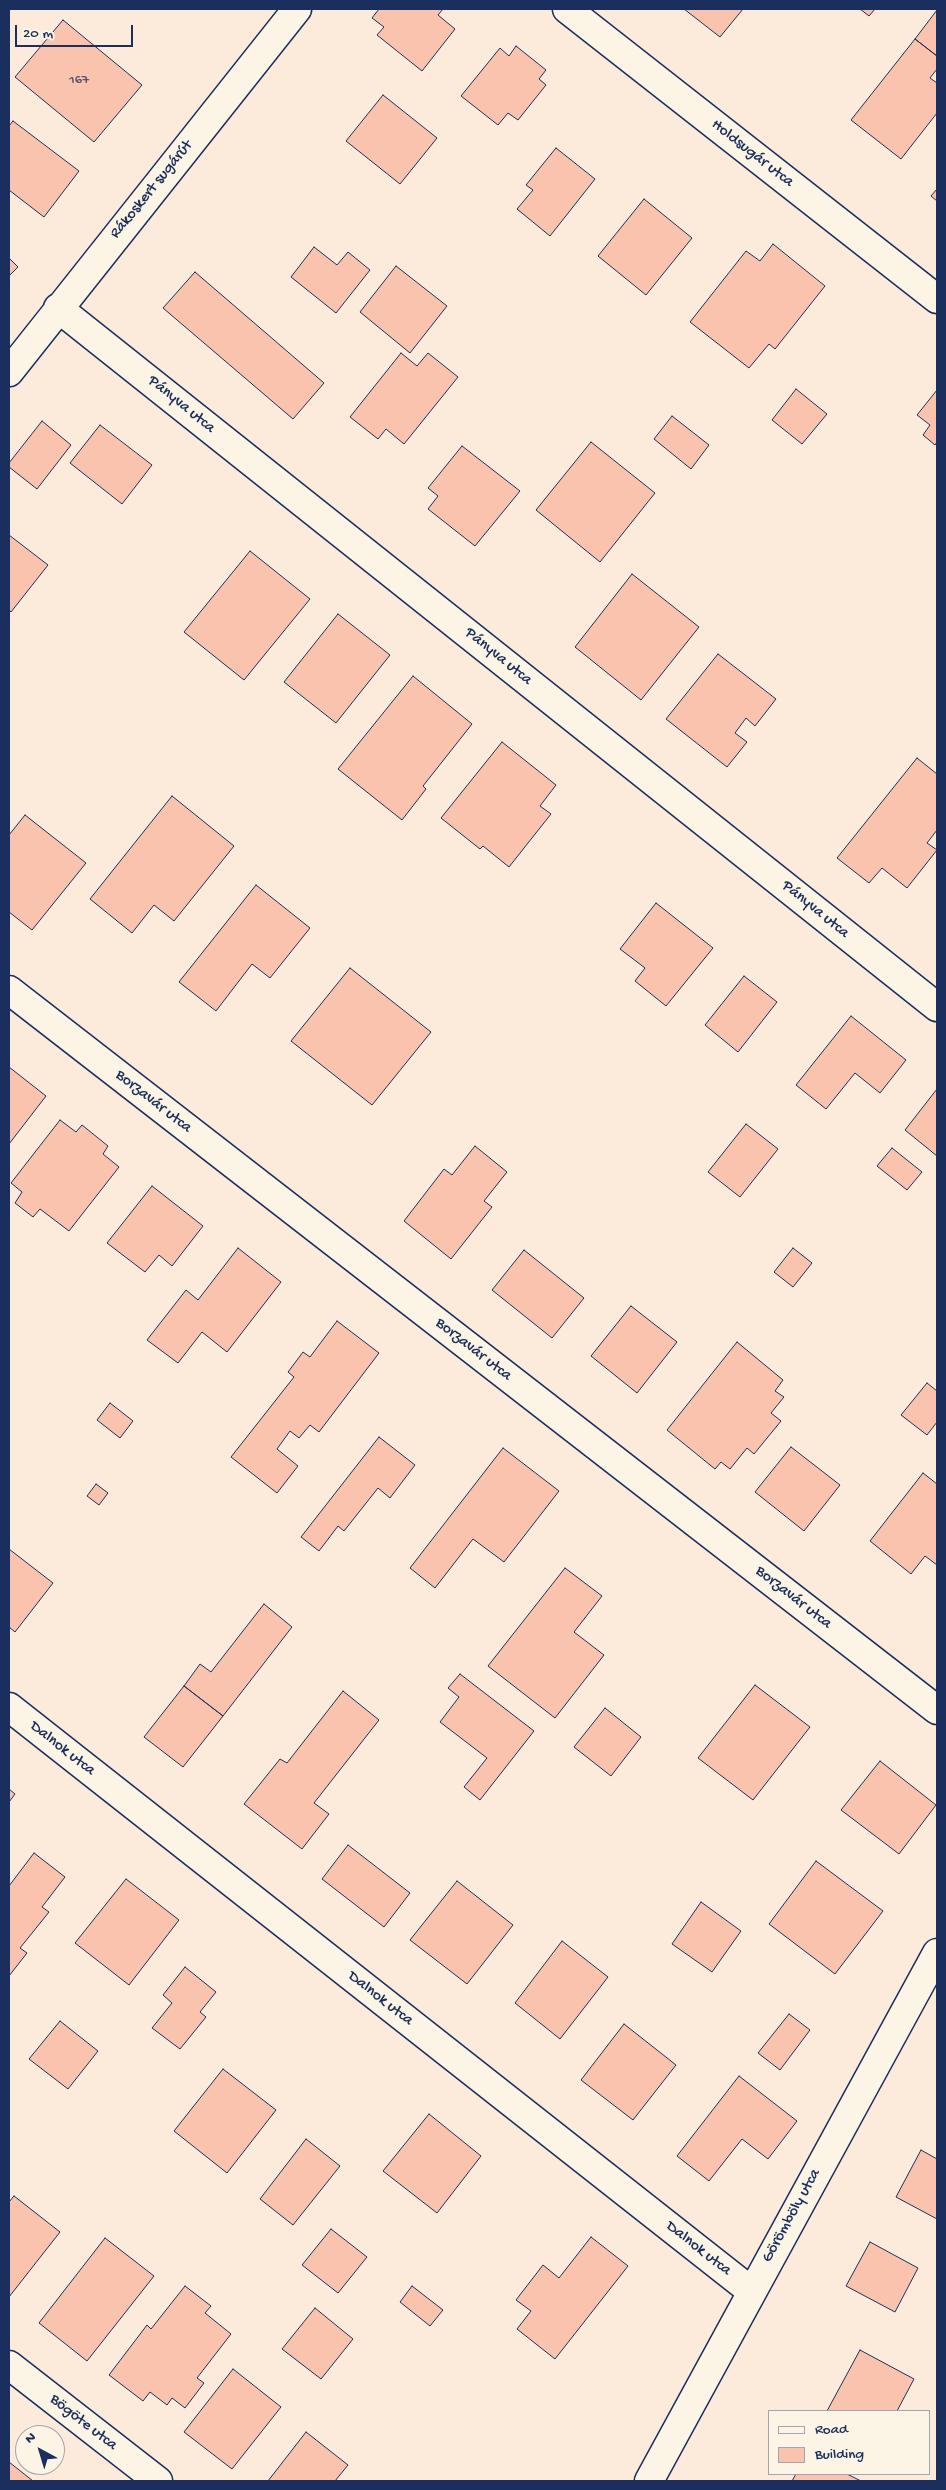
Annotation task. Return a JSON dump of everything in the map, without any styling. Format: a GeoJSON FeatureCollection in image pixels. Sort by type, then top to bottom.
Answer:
{"type":"FeatureCollection","features":[{"type":"Feature","properties":{"kind":"street","name":"Rákoskert sugárút"},"geometry":{"type":"LineString","coordinates":[[9,372],[296,9]]}},
{"type":"Feature","properties":{"kind":"street","name":"Holdsugár utca"},"geometry":{"type":"LineString","coordinates":[[567,9],[937,299]]}},
{"type":"Feature","properties":{"kind":"street","name":"Pányva utca"},"geometry":{"type":"LineString","coordinates":[[58,308],[937,1007]]}},
{"type":"Feature","properties":{"kind":"street","name":"Borzavár utca"},"geometry":{"type":"LineString","coordinates":[[9,990],[937,1710]]}},
{"type":"Feature","properties":{"kind":"street","name":"Dalnok utca"},"geometry":{"type":"LineString","coordinates":[[9,1707],[751,2291]]}},
{"type":"Feature","properties":{"kind":"street","name":"Görömböly utca"},"geometry":{"type":"LineString","coordinates":[[649,2481],[937,1953]]}},
{"type":"Feature","properties":{"kind":"street","name":"Bögöte utca"},"geometry":{"type":"LineString","coordinates":[[9,2365],[158,2481]]}},
{"type":"Feature","properties":{"kind":"building"},"geometry":{"type":"Polygon","coordinates":[[[379,9],[443,9],[438,15],[455,29],[422,71],[377,35],[384,27],[372,18],[379,9]]]}},
{"type":"Feature","properties":{"kind":"building"},"geometry":{"type":"Polygon","coordinates":[[[684,9],[743,9],[720,37],[684,9]]]}},
{"type":"Feature","properties":{"kind":"building"},"geometry":{"type":"Polygon","coordinates":[[[860,9],[875,9],[869,16],[860,9]]]}},
{"type":"Feature","properties":{"kind":"building"},"geometry":{"type":"Polygon","coordinates":[[[937,10],[937,56],[915,39],[937,10]]]}},
{"type":"Feature","properties":{"kind":"building"},"geometry":{"type":"Polygon","coordinates":[[[63,20],[142,85],[94,142],[15,77],[63,20]]]}},
{"type":"Feature","properties":{"kind":"building"},"geometry":{"type":"Polygon","coordinates":[[[915,39],[937,56],[937,69],[930,78],[937,83],[937,113],[901,159],[851,120],[915,39]]]}},
{"type":"Feature","properties":{"kind":"building"},"geometry":{"type":"Polygon","coordinates":[[[516,46],[546,70],[539,79],[546,85],[518,120],[508,113],[498,125],[461,96],[500,48],[509,56],[516,46]]]}},
{"type":"Feature","properties":{"kind":"building"},"geometry":{"type":"Polygon","coordinates":[[[383,95],[437,138],[400,184],[346,141],[383,95]]]}},
{"type":"Feature","properties":{"kind":"building"},"geometry":{"type":"Polygon","coordinates":[[[13,121],[79,171],[44,217],[9,190],[9,126],[13,121]]]}},
{"type":"Feature","properties":{"kind":"building"},"geometry":{"type":"Polygon","coordinates":[[[556,148],[595,179],[550,236],[517,209],[533,190],[526,185],[556,148]]]}},
{"type":"Feature","properties":{"kind":"building"},"geometry":{"type":"Polygon","coordinates":[[[937,189],[937,201],[931,196],[937,189]]]}},
{"type":"Feature","properties":{"kind":"building"},"geometry":{"type":"Polygon","coordinates":[[[644,199],[692,238],[646,295],[598,256],[644,199]]]}},
{"type":"Feature","properties":{"kind":"building"},"geometry":{"type":"Polygon","coordinates":[[[773,244],[825,286],[775,349],[769,344],[749,368],[690,322],[746,251],[760,261],[773,244]]]}},
{"type":"Feature","properties":{"kind":"building"},"geometry":{"type":"Polygon","coordinates":[[[314,247],[337,265],[348,252],[370,270],[336,313],[291,277],[314,247]]]}},
{"type":"Feature","properties":{"kind":"building"},"geometry":{"type":"Polygon","coordinates":[[[9,258],[18,267],[9,276],[9,258]]]}},
{"type":"Feature","properties":{"kind":"building"},"geometry":{"type":"Polygon","coordinates":[[[396,266],[447,306],[410,353],[360,312],[396,266]]]}},
{"type":"Feature","properties":{"kind":"building"},"geometry":{"type":"Polygon","coordinates":[[[195,272],[324,383],[293,419],[163,308],[195,272]]]}},
{"type":"Feature","properties":{"kind":"building"},"geometry":{"type":"Polygon","coordinates":[[[401,353],[417,366],[428,353],[458,377],[404,444],[386,429],[378,439],[350,417],[401,353]]]}},
{"type":"Feature","properties":{"kind":"building"},"geometry":{"type":"Polygon","coordinates":[[[796,389],[827,414],[802,444],[772,420],[796,389]]]}},
{"type":"Feature","properties":{"kind":"building"},"geometry":{"type":"Polygon","coordinates":[[[937,390],[937,442],[935,445],[923,435],[930,425],[917,415],[937,390]]]}},
{"type":"Feature","properties":{"kind":"building"},"geometry":{"type":"Polygon","coordinates":[[[672,416],[709,445],[691,469],[654,439],[672,416]]]}},
{"type":"Feature","properties":{"kind":"building"},"geometry":{"type":"Polygon","coordinates":[[[42,421],[71,445],[37,489],[9,467],[9,463],[42,421]]]}},
{"type":"Feature","properties":{"kind":"building"},"geometry":{"type":"Polygon","coordinates":[[[100,425],[152,465],[122,504],[70,463],[100,425]]]}},
{"type":"Feature","properties":{"kind":"building"},"geometry":{"type":"Polygon","coordinates":[[[591,442],[655,493],[600,562],[536,510],[591,442]]]}},
{"type":"Feature","properties":{"kind":"building"},"geometry":{"type":"Polygon","coordinates":[[[462,446],[520,491],[475,546],[428,509],[438,496],[428,488],[462,446]]]}},
{"type":"Feature","properties":{"kind":"building"},"geometry":{"type":"Polygon","coordinates":[[[9,535],[48,565],[11,612],[9,610],[9,535]]]}},
{"type":"Feature","properties":{"kind":"building"},"geometry":{"type":"Polygon","coordinates":[[[250,551],[310,599],[244,680],[184,632],[250,551]]]}},
{"type":"Feature","properties":{"kind":"building"},"geometry":{"type":"Polygon","coordinates":[[[632,574],[699,627],[641,700],[575,647],[632,574]]]}},
{"type":"Feature","properties":{"kind":"building"},"geometry":{"type":"Polygon","coordinates":[[[338,614],[390,655],[336,723],[284,682],[338,614]]]}},
{"type":"Feature","properties":{"kind":"building"},"geometry":{"type":"Polygon","coordinates":[[[718,654],[776,699],[755,726],[746,718],[735,733],[747,742],[727,767],[666,719],[718,654]]]}},
{"type":"Feature","properties":{"kind":"building"},"geometry":{"type":"Polygon","coordinates":[[[413,676],[472,724],[423,786],[426,789],[402,820],[338,769],[413,676]]]}},
{"type":"Feature","properties":{"kind":"building"},"geometry":{"type":"Polygon","coordinates":[[[502,742],[556,785],[540,806],[551,814],[509,867],[483,846],[480,849],[441,818],[502,742]]]}},
{"type":"Feature","properties":{"kind":"building"},"geometry":{"type":"Polygon","coordinates":[[[917,758],[937,774],[937,830],[927,843],[937,850],[907,888],[882,868],[869,883],[837,858],[917,758]]]}},
{"type":"Feature","properties":{"kind":"building"},"geometry":{"type":"Polygon","coordinates":[[[172,796],[234,846],[174,921],[154,905],[132,933],[90,899],[172,796]]]}},
{"type":"Feature","properties":{"kind":"building"},"geometry":{"type":"Polygon","coordinates":[[[25,815],[86,863],[32,930],[9,912],[9,835],[25,815]]]}},
{"type":"Feature","properties":{"kind":"building"},"geometry":{"type":"Polygon","coordinates":[[[256,885],[310,928],[270,978],[252,964],[216,1011],[179,982],[256,885]]]}},
{"type":"Feature","properties":{"kind":"building"},"geometry":{"type":"Polygon","coordinates":[[[656,903],[713,948],[666,1006],[635,981],[645,968],[620,949],[656,903]]]}},
{"type":"Feature","properties":{"kind":"building"},"geometry":{"type":"Polygon","coordinates":[[[350,968],[431,1032],[372,1105],[291,1041],[350,968]]]}},
{"type":"Feature","properties":{"kind":"building"},"geometry":{"type":"Polygon","coordinates":[[[744,976],[777,1002],[738,1052],[705,1025],[744,976]]]}},
{"type":"Feature","properties":{"kind":"building"},"geometry":{"type":"Polygon","coordinates":[[[851,1016],[906,1060],[880,1093],[855,1073],[826,1109],[796,1085],[851,1016]]]}},
{"type":"Feature","properties":{"kind":"building"},"geometry":{"type":"Polygon","coordinates":[[[9,1067],[46,1096],[9,1144],[9,1067]]]}},
{"type":"Feature","properties":{"kind":"building"},"geometry":{"type":"Polygon","coordinates":[[[937,1089],[937,1156],[905,1130],[937,1089]]]}},
{"type":"Feature","properties":{"kind":"building"},"geometry":{"type":"Polygon","coordinates":[[[60,1120],[76,1132],[82,1125],[108,1146],[103,1154],[119,1167],[69,1231],[40,1209],[33,1217],[15,1203],[22,1192],[11,1183],[60,1120]]]}},
{"type":"Feature","properties":{"kind":"building"},"geometry":{"type":"Polygon","coordinates":[[[746,1124],[778,1149],[740,1197],[708,1172],[746,1124]]]}},
{"type":"Feature","properties":{"kind":"building"},"geometry":{"type":"Polygon","coordinates":[[[475,1146],[507,1172],[484,1201],[492,1207],[451,1259],[404,1221],[444,1169],[452,1175],[475,1146]]]}},
{"type":"Feature","properties":{"kind":"building"},"geometry":{"type":"Polygon","coordinates":[[[892,1148],[922,1172],[907,1190],[877,1166],[892,1148]]]}},
{"type":"Feature","properties":{"kind":"building"},"geometry":{"type":"Polygon","coordinates":[[[152,1186],[203,1226],[172,1266],[159,1255],[145,1272],[107,1243],[152,1186]]]}},
{"type":"Feature","properties":{"kind":"building"},"geometry":{"type":"Polygon","coordinates":[[[238,1248],[281,1282],[227,1352],[202,1332],[178,1363],[147,1340],[186,1290],[198,1300],[238,1248]]]}},
{"type":"Feature","properties":{"kind":"building"},"geometry":{"type":"Polygon","coordinates":[[[793,1248],[812,1263],[793,1287],[774,1272],[793,1248]]]}},
{"type":"Feature","properties":{"kind":"building"},"geometry":{"type":"Polygon","coordinates":[[[524,1250],[584,1298],[552,1338],[492,1290],[524,1250]]]}},
{"type":"Feature","properties":{"kind":"building"},"geometry":{"type":"Polygon","coordinates":[[[631,1306],[677,1342],[637,1393],[591,1356],[631,1306]]]}},
{"type":"Feature","properties":{"kind":"building"},"geometry":{"type":"Polygon","coordinates":[[[337,1321],[379,1353],[319,1432],[310,1425],[299,1438],[290,1431],[277,1449],[298,1466],[277,1493],[231,1457],[294,1377],[288,1372],[303,1352],[310,1357],[337,1321]]]}},
{"type":"Feature","properties":{"kind":"building"},"geometry":{"type":"Polygon","coordinates":[[[737,1342],[783,1380],[775,1391],[784,1397],[771,1413],[781,1421],[754,1454],[747,1448],[730,1469],[721,1462],[715,1469],[667,1430],[737,1342]]]}},
{"type":"Feature","properties":{"kind":"building"},"geometry":{"type":"Polygon","coordinates":[[[927,1383],[937,1391],[937,1422],[927,1435],[901,1415],[927,1383]]]}},
{"type":"Feature","properties":{"kind":"building"},"geometry":{"type":"Polygon","coordinates":[[[110,1403],[133,1421],[120,1438],[97,1420],[110,1403]]]}},
{"type":"Feature","properties":{"kind":"building"},"geometry":{"type":"Polygon","coordinates":[[[379,1437],[415,1465],[390,1498],[378,1488],[344,1531],[338,1526],[319,1551],[301,1537],[379,1437]]]}},
{"type":"Feature","properties":{"kind":"building"},"geometry":{"type":"Polygon","coordinates":[[[791,1447],[840,1485],[804,1531],[755,1492],[791,1447]]]}},
{"type":"Feature","properties":{"kind":"building"},"geometry":{"type":"Polygon","coordinates":[[[503,1448],[559,1491],[504,1562],[473,1539],[435,1588],[410,1568],[503,1448]]]}},
{"type":"Feature","properties":{"kind":"building"},"geometry":{"type":"Polygon","coordinates":[[[923,1473],[937,1484],[937,1565],[925,1556],[911,1574],[870,1541],[923,1473]]]}},
{"type":"Feature","properties":{"kind":"building"},"geometry":{"type":"Polygon","coordinates":[[[96,1484],[108,1493],[99,1505],[87,1496],[96,1484]]]}},
{"type":"Feature","properties":{"kind":"building"},"geometry":{"type":"Polygon","coordinates":[[[9,1549],[53,1583],[15,1632],[9,1627],[9,1549]]]}},
{"type":"Feature","properties":{"kind":"building"},"geometry":{"type":"Polygon","coordinates":[[[565,1568],[602,1596],[574,1632],[604,1655],[555,1718],[488,1666],[565,1568]]]}},
{"type":"Feature","properties":{"kind":"building"},"geometry":{"type":"Polygon","coordinates":[[[264,1604],[292,1627],[223,1716],[184,1686],[200,1664],[211,1672],[264,1604]]]}},
{"type":"Feature","properties":{"kind":"building"},"geometry":{"type":"Polygon","coordinates":[[[460,1674],[534,1731],[480,1800],[464,1787],[487,1758],[440,1722],[459,1697],[448,1688],[460,1674]]]}},
{"type":"Feature","properties":{"kind":"building"},"geometry":{"type":"Polygon","coordinates":[[[755,1685],[810,1727],[753,1800],[698,1758],[755,1685]]]}},
{"type":"Feature","properties":{"kind":"building"},"geometry":{"type":"Polygon","coordinates":[[[184,1686],[223,1716],[183,1767],[144,1737],[184,1686]]]}},
{"type":"Feature","properties":{"kind":"building"},"geometry":{"type":"Polygon","coordinates":[[[343,1691],[379,1720],[314,1803],[329,1814],[302,1849],[244,1804],[280,1759],[287,1763],[343,1691]]]}},
{"type":"Feature","properties":{"kind":"building"},"geometry":{"type":"Polygon","coordinates":[[[605,1708],[641,1737],[611,1776],[574,1747],[605,1708]]]}},
{"type":"Feature","properties":{"kind":"building"},"geometry":{"type":"Polygon","coordinates":[[[880,1761],[936,1805],[899,1854],[841,1810],[880,1761]]]}},
{"type":"Feature","properties":{"kind":"building"},"geometry":{"type":"Polygon","coordinates":[[[9,1789],[15,1794],[9,1802],[9,1789]]]}},
{"type":"Feature","properties":{"kind":"building"},"geometry":{"type":"Polygon","coordinates":[[[348,1845],[410,1893],[384,1927],[322,1879],[348,1845]]]}},
{"type":"Feature","properties":{"kind":"building"},"geometry":{"type":"Polygon","coordinates":[[[34,1853],[65,1877],[42,1907],[49,1912],[20,1948],[27,1953],[9,1976],[9,1886],[34,1853]]]}},
{"type":"Feature","properties":{"kind":"building"},"geometry":{"type":"Polygon","coordinates":[[[816,1861],[883,1911],[835,1974],[769,1924],[816,1861]]]}},
{"type":"Feature","properties":{"kind":"building"},"geometry":{"type":"Polygon","coordinates":[[[126,1879],[179,1920],[129,1985],[75,1943],[126,1879]]]}},
{"type":"Feature","properties":{"kind":"building"},"geometry":{"type":"Polygon","coordinates":[[[457,1881],[513,1925],[467,1984],[410,1940],[457,1881]]]}},
{"type":"Feature","properties":{"kind":"building"},"geometry":{"type":"Polygon","coordinates":[[[701,1902],[741,1931],[712,1972],[672,1944],[701,1902]]]}},
{"type":"Feature","properties":{"kind":"building"},"geometry":{"type":"Polygon","coordinates":[[[562,1941],[608,1977],[560,2039],[515,2003],[562,1941]]]}},
{"type":"Feature","properties":{"kind":"building"},"geometry":{"type":"Polygon","coordinates":[[[185,1967],[216,1992],[200,2012],[206,2017],[180,2049],[152,2028],[172,2003],[163,1995],[185,1967]]]}},
{"type":"Feature","properties":{"kind":"building"},"geometry":{"type":"Polygon","coordinates":[[[789,2014],[810,2030],[780,2070],[758,2053],[789,2014]]]}},
{"type":"Feature","properties":{"kind":"building"},"geometry":{"type":"Polygon","coordinates":[[[60,2021],[98,2051],[68,2089],[29,2059],[60,2021]]]}},
{"type":"Feature","properties":{"kind":"building"},"geometry":{"type":"Polygon","coordinates":[[[624,2024],[676,2065],[633,2120],[581,2080],[624,2024]]]}},
{"type":"Feature","properties":{"kind":"building"},"geometry":{"type":"Polygon","coordinates":[[[223,2069],[276,2110],[227,2173],[174,2131],[223,2069]]]}},
{"type":"Feature","properties":{"kind":"building"},"geometry":{"type":"Polygon","coordinates":[[[739,2076],[797,2121],[768,2159],[742,2139],[709,2181],[677,2156],[739,2076]]]}},
{"type":"Feature","properties":{"kind":"building"},"geometry":{"type":"Polygon","coordinates":[[[429,2114],[481,2156],[437,2213],[383,2171],[429,2114]]]}},
{"type":"Feature","properties":{"kind":"building"},"geometry":{"type":"Polygon","coordinates":[[[306,2139],[340,2166],[293,2225],[260,2199],[306,2139]]]}},
{"type":"Feature","properties":{"kind":"building"},"geometry":{"type":"Polygon","coordinates":[[[921,2150],[937,2159],[937,2219],[896,2197],[921,2150]]]}},
{"type":"Feature","properties":{"kind":"building"},"geometry":{"type":"Polygon","coordinates":[[[14,2196],[60,2232],[9,2297],[9,2202],[14,2196]]]}},
{"type":"Feature","properties":{"kind":"building"},"geometry":{"type":"Polygon","coordinates":[[[331,2229],[367,2257],[338,2293],[302,2265],[331,2229]]]}},
{"type":"Feature","properties":{"kind":"building"},"geometry":{"type":"Polygon","coordinates":[[[591,2237],[628,2266],[555,2359],[517,2329],[531,2311],[516,2300],[543,2265],[559,2278],[591,2237]]]}},
{"type":"Feature","properties":{"kind":"building"},"geometry":{"type":"Polygon","coordinates":[[[105,2238],[154,2276],[87,2361],[39,2323],[105,2238]]]}},
{"type":"Feature","properties":{"kind":"building"},"geometry":{"type":"Polygon","coordinates":[[[870,2242],[918,2268],[895,2312],[846,2286],[870,2242]]]}},
{"type":"Feature","properties":{"kind":"building"},"geometry":{"type":"Polygon","coordinates":[[[185,2286],[211,2306],[205,2313],[231,2334],[197,2378],[204,2383],[185,2408],[172,2398],[167,2405],[150,2392],[143,2401],[109,2375],[147,2325],[151,2329],[185,2286]]]}},
{"type":"Feature","properties":{"kind":"building"},"geometry":{"type":"Polygon","coordinates":[[[412,2286],[443,2310],[430,2326],[400,2302],[412,2286]]]}},
{"type":"Feature","properties":{"kind":"building"},"geometry":{"type":"Polygon","coordinates":[[[315,2308],[353,2339],[321,2379],[282,2349],[315,2308]]]}},
{"type":"Feature","properties":{"kind":"building"},"geometry":{"type":"Polygon","coordinates":[[[860,2350],[914,2379],[898,2410],[828,2410],[860,2350]]]}},
{"type":"Feature","properties":{"kind":"building"},"geometry":{"type":"Polygon","coordinates":[[[233,2369],[281,2407],[232,2469],[184,2432],[233,2369]]]}},
{"type":"Feature","properties":{"kind":"building"},"geometry":{"type":"Polygon","coordinates":[[[306,2432],[348,2465],[335,2481],[268,2481],[306,2432]]]}},
{"type":"Feature","properties":{"kind":"building"},"geometry":{"type":"Polygon","coordinates":[[[9,2462],[15,2467],[15,2475],[25,2475],[33,2481],[9,2481],[9,2462]]]}},
{"type":"Feature","properties":{"kind":"building"},"geometry":{"type":"Polygon","coordinates":[[[795,2475],[849,2475],[861,2481],[792,2481],[795,2475]]]}}]}
